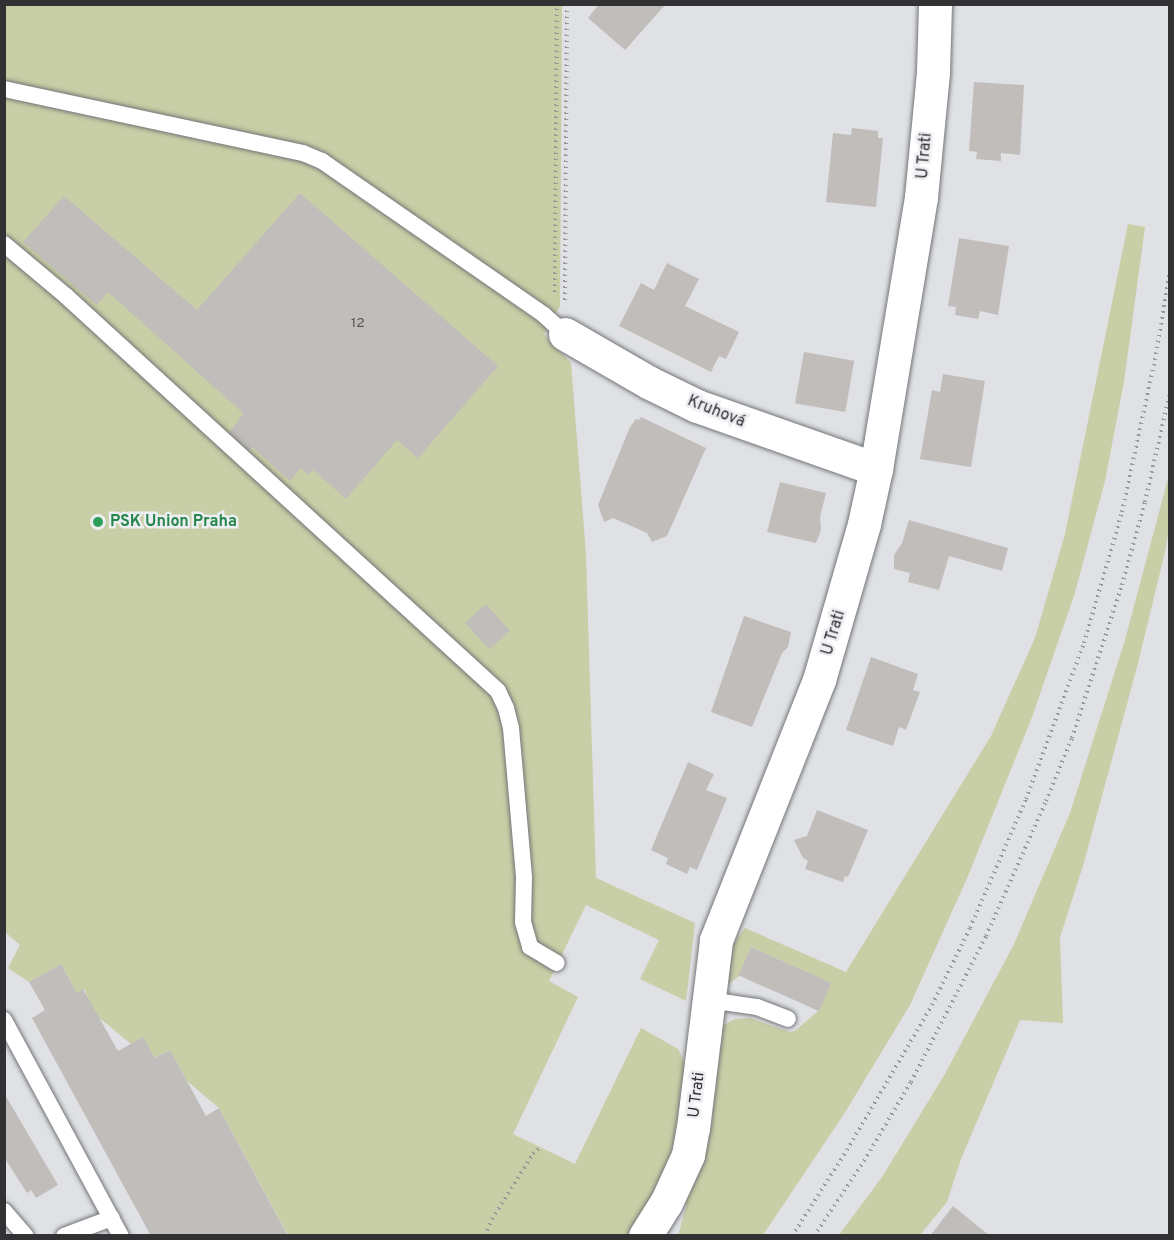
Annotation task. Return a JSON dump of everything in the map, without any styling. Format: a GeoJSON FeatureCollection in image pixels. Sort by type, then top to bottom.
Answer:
{"type":"FeatureCollection","features":[{"type":"Feature","properties":{"kind":"street","name":"U Trati"},"geometry":{"type":"LineString","coordinates":[[645,1236],[666,1203],[688,1155],[716,940],[819,680],[839,619],[876,469],[921,197],[933,72],[935,4]]}},
{"type":"Feature","properties":{"kind":"street","name":"Kruhová"},"geometry":{"type":"LineString","coordinates":[[554,324],[697,406],[876,469]]}},
{"type":"Feature","properties":{"kind":"lane"},"geometry":{"type":"LineString","coordinates":[[4,89],[303,153],[322,161],[554,324]]}},
{"type":"Feature","properties":{"kind":"lane"},"geometry":{"type":"LineString","coordinates":[[4,244],[66,296],[498,691],[506,708],[511,728],[524,878],[523,922],[530,948],[557,963]]}},
{"type":"Feature","properties":{"kind":"lane"},"geometry":{"type":"LineString","coordinates":[[709,1000],[757,1007],[788,1019]]}},
{"type":"Feature","properties":{"kind":"lane"},"geometry":{"type":"LineString","coordinates":[[4,1020],[121,1236]]}},
{"type":"Feature","properties":{"kind":"lane"},"geometry":{"type":"LineString","coordinates":[[4,1211],[26,1236]]}},
{"type":"Feature","properties":{"kind":"lane"},"geometry":{"type":"LineString","coordinates":[[64,1236],[112,1218]]}},
{"type":"Feature","properties":{"kind":"path"},"geometry":{"type":"LineString","coordinates":[[554,324],[557,4]]}},
{"type":"Feature","properties":{"kind":"path"},"geometry":{"type":"LineString","coordinates":[[554,324],[567,4]]}},
{"type":"Feature","properties":{"kind":"path"},"geometry":{"type":"LineString","coordinates":[[792,1236],[848,1150],[932,1005],[970,928],[1026,799],[1084,643],[1122,512],[1155,360],[1170,270]]}},
{"type":"Feature","properties":{"kind":"path"},"geometry":{"type":"LineString","coordinates":[[814,1236],[864,1161],[911,1082],[986,936],[1046,801],[1072,738],[1122,585],[1170,392]]}},
{"type":"Feature","properties":{"kind":"path"},"geometry":{"type":"LineString","coordinates":[[485,1236],[492,1219],[533,1154],[540,1148]]}},
{"type":"Feature","properties":{"kind":"green space"},"geometry":{"type":"Polygon","coordinates":[[[4,5],[562,5],[560,306],[544,334],[571,363],[586,554],[596,878],[695,923],[686,1001],[640,979],[659,940],[586,905],[549,981],[578,997],[513,1134],[575,1164],[641,1028],[678,1049],[685,1063],[676,1132],[669,1162],[660,1186],[629,1235],[288,1235],[219,1108],[187,1081],[170,1050],[155,1058],[143,1038],[131,1044],[97,1016],[84,989],[77,993],[61,964],[29,982],[8,968],[20,945],[4,931],[4,5]]]}},
{"type":"Feature","properties":{"kind":"green space"},"geometry":{"type":"Polygon","coordinates":[[[1128,224],[1145,227],[1124,382],[1105,481],[1074,596],[1032,717],[968,876],[910,1005],[844,1114],[763,1235],[678,1236],[686,1206],[687,1187],[708,1140],[712,1122],[720,1027],[735,1019],[750,1018],[790,1032],[795,1031],[818,1011],[831,983],[751,947],[739,976],[727,985],[734,943],[745,928],[846,972],[991,736],[1035,638],[1065,534],[1128,224]]]}},
{"type":"Feature","properties":{"kind":"green space"},"geometry":{"type":"Polygon","coordinates":[[[1169,475],[1169,529],[1165,552],[1137,667],[1083,866],[1060,937],[1063,1023],[1020,1020],[961,1159],[947,1202],[920,1235],[839,1235],[882,1177],[945,1074],[1014,944],[1070,813],[1125,640],[1169,475]]]}},
{"type":"Feature","properties":{"kind":"building"},"geometry":{"type":"Polygon","coordinates":[[[599,4],[666,4],[625,50],[588,18],[599,4]]]}},
{"type":"Feature","properties":{"kind":"building"},"geometry":{"type":"Polygon","coordinates":[[[974,82],[1024,85],[1020,155],[1001,153],[1001,161],[976,159],[977,152],[969,151],[974,82]]]}},
{"type":"Feature","properties":{"kind":"building"},"geometry":{"type":"Polygon","coordinates":[[[852,128],[878,131],[878,138],[883,138],[876,207],[826,202],[833,133],[851,135],[852,128]]]}},
{"type":"Feature","properties":{"kind":"building"},"geometry":{"type":"Polygon","coordinates":[[[300,193],[498,366],[418,458],[397,440],[346,499],[313,470],[309,475],[301,468],[290,481],[252,447],[249,450],[230,432],[243,413],[108,292],[97,305],[23,242],[64,196],[197,310],[300,193]]]}},
{"type":"Feature","properties":{"kind":"building"},"geometry":{"type":"Polygon","coordinates":[[[959,238],[1009,246],[998,315],[980,311],[978,319],[955,315],[956,307],[948,306],[959,238]]]}},
{"type":"Feature","properties":{"kind":"building"},"geometry":{"type":"Polygon","coordinates":[[[667,263],[699,279],[685,306],[739,332],[726,359],[719,356],[711,372],[619,326],[641,283],[654,290],[667,263]]]}},
{"type":"Feature","properties":{"kind":"building"},"geometry":{"type":"Polygon","coordinates":[[[804,352],[854,361],[845,412],[795,403],[804,352]]]}},
{"type":"Feature","properties":{"kind":"building"},"geometry":{"type":"Polygon","coordinates":[[[943,374],[985,381],[971,467],[920,459],[932,390],[940,392],[943,374]]]}},
{"type":"Feature","properties":{"kind":"building"},"geometry":{"type":"Polygon","coordinates":[[[641,417],[706,448],[667,536],[652,542],[647,533],[613,518],[604,522],[598,505],[630,427],[636,419],[639,420],[641,417]]]}},
{"type":"Feature","properties":{"kind":"building"},"geometry":{"type":"Polygon","coordinates":[[[780,482],[826,493],[820,517],[821,530],[816,543],[767,532],[780,482]]]}},
{"type":"Feature","properties":{"kind":"building"},"geometry":{"type":"Polygon","coordinates":[[[909,520],[1008,548],[1002,571],[949,556],[939,590],[908,582],[910,573],[894,569],[894,555],[902,543],[909,520]]]}},
{"type":"Feature","properties":{"kind":"building"},"geometry":{"type":"Polygon","coordinates":[[[486,604],[510,631],[489,649],[465,623],[486,604]]]}},
{"type":"Feature","properties":{"kind":"building"},"geometry":{"type":"Polygon","coordinates":[[[744,616],[791,632],[788,647],[782,653],[752,727],[711,712],[744,616]]]}},
{"type":"Feature","properties":{"kind":"building"},"geometry":{"type":"Polygon","coordinates":[[[871,657],[918,674],[913,690],[920,692],[906,730],[899,727],[893,746],[846,730],[871,657]]]}},
{"type":"Feature","properties":{"kind":"building"},"geometry":{"type":"Polygon","coordinates":[[[688,762],[714,774],[706,790],[727,798],[697,870],[690,867],[687,874],[666,864],[668,858],[651,850],[688,762]]]}},
{"type":"Feature","properties":{"kind":"building"},"geometry":{"type":"Polygon","coordinates":[[[817,810],[868,830],[848,877],[845,876],[843,882],[805,869],[808,861],[803,858],[794,840],[807,836],[817,810]]]}},
{"type":"Feature","properties":{"kind":"building"},"geometry":{"type":"Polygon","coordinates":[[[751,947],[831,983],[819,1011],[738,975],[751,947]]]}},
{"type":"Feature","properties":{"kind":"building"},"geometry":{"type":"Polygon","coordinates":[[[61,964],[77,993],[83,989],[118,1051],[143,1037],[155,1058],[170,1050],[206,1116],[219,1108],[288,1236],[151,1236],[32,1018],[45,1010],[29,982],[61,964]]]}},
{"type":"Feature","properties":{"kind":"building"},"geometry":{"type":"Polygon","coordinates":[[[4,1093],[58,1185],[36,1198],[31,1190],[27,1193],[4,1157],[4,1093]]]}},
{"type":"Feature","properties":{"kind":"building"},"geometry":{"type":"Polygon","coordinates":[[[953,1206],[990,1236],[930,1236],[953,1206]]]}},
{"type":"Feature","properties":{"kind":"place","name":"PSK Union Praha"},"geometry":{"type":"Point","coordinates":[98,522]}}]}
